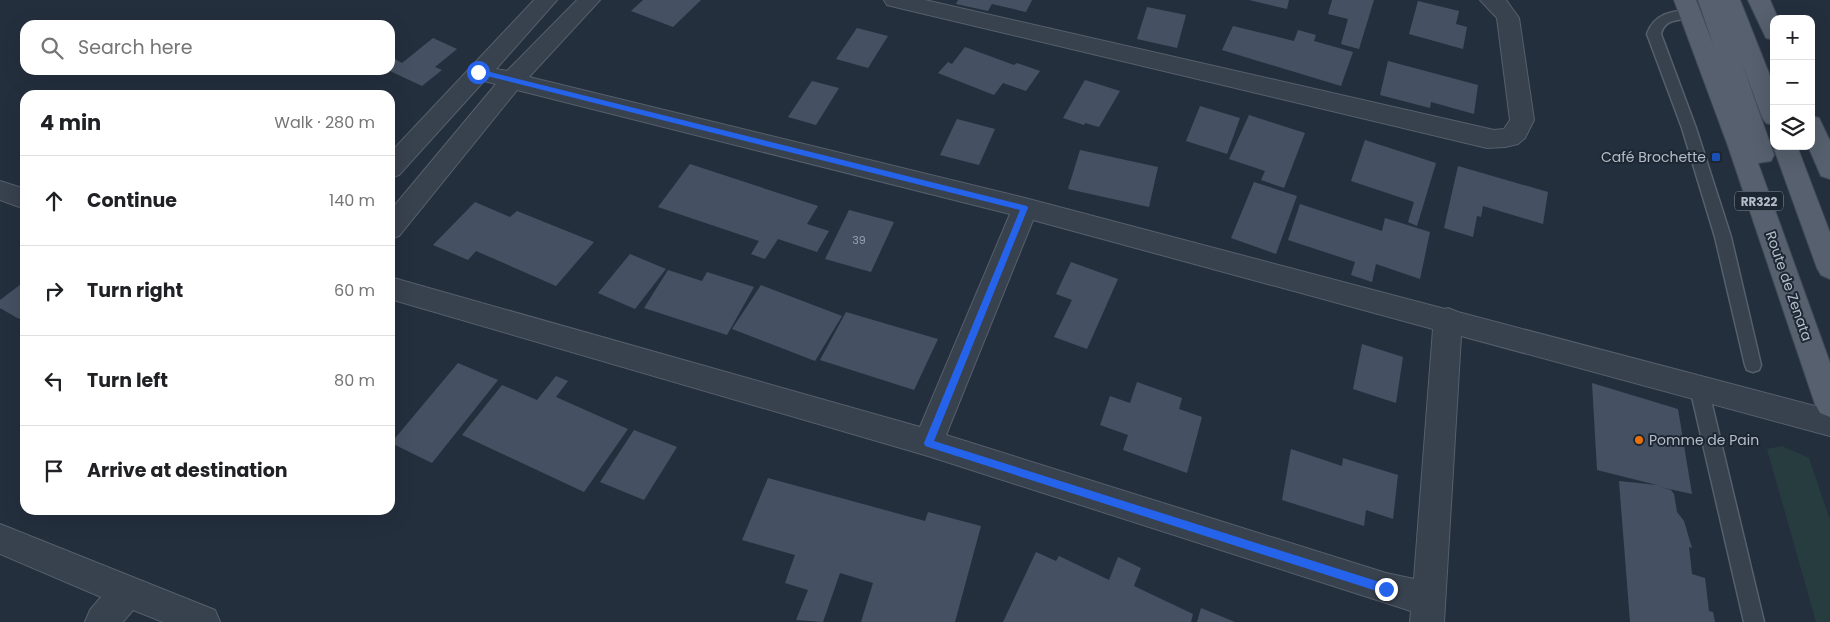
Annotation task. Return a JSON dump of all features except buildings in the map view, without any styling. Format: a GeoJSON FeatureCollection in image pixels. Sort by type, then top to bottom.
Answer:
{"type":"FeatureCollection","features":[{"type":"Feature","properties":{"kind":"main road"},"geometry":{"type":"LineString","coordinates":[[1729,0],[1770,107]]}},
{"type":"Feature","properties":{"kind":"main road"},"geometry":{"type":"LineString","coordinates":[[1759,0],[1770,24]]}},
{"type":"Feature","properties":{"kind":"main road","name":"Route de Zenata"},"geometry":{"type":"LineString","coordinates":[[1695,5],[1830,347]]}},
{"type":"Feature","properties":{"kind":"main road","name":"Route de Zenata"},"geometry":{"type":"LineString","coordinates":[[1695,5],[1740,146],[1830,404]]}},
{"type":"Feature","properties":{"kind":"main road"},"geometry":{"type":"LineString","coordinates":[[1815,134],[1830,170]]}},
{"type":"Feature","properties":{"kind":"main road","name":"RR322"},"geometry":{"type":"LineString","coordinates":[[1786,150],[1830,268]]}},
{"type":"Feature","properties":{"kind":"street"},"geometry":{"type":"LineString","coordinates":[[395,163],[546,0]]}},
{"type":"Feature","properties":{"kind":"street"},"geometry":{"type":"LineString","coordinates":[[395,223],[511,81],[590,0]]}},
{"type":"Feature","properties":{"kind":"street"},"geometry":{"type":"LineString","coordinates":[[895,0],[1487,139],[1507,139],[1516,134],[1522,120],[1508,18],[1499,6],[1490,0]]}},
{"type":"Feature","properties":{"kind":"street"},"geometry":{"type":"LineString","coordinates":[[478,72],[1025,208],[1448,319],[1830,423]]}},
{"type":"Feature","properties":{"kind":"street"},"geometry":{"type":"LineString","coordinates":[[0,190],[20,197]]}},
{"type":"Feature","properties":{"kind":"street"},"geometry":{"type":"LineString","coordinates":[[928,443],[1025,208]]}},
{"type":"Feature","properties":{"kind":"street"},"geometry":{"type":"LineString","coordinates":[[395,289],[928,443],[1377,586],[1427,610],[1448,319]]}},
{"type":"Feature","properties":{"kind":"street"},"geometry":{"type":"LineString","coordinates":[[0,539],[203,622]]}},
{"type":"Feature","properties":{"kind":"street"},"geometry":{"type":"LineString","coordinates":[[102,622],[127,591]]}},
{"type":"Feature","properties":{"kind":"lane"},"geometry":{"type":"LineString","coordinates":[[1695,5],[1659,22],[1654,34],[1689,128],[1723,237],[1753,365]]}},
{"type":"Feature","properties":{"kind":"lane"},"geometry":{"type":"LineString","coordinates":[[1699,388],[1754,622]]}},
{"type":"Feature","properties":{"kind":"green space"},"geometry":{"type":"Polygon","coordinates":[[[1782,446],[1809,458],[1830,520],[1830,622],[1816,622],[1767,449],[1782,446]]]}},
{"type":"Feature","properties":{"kind":"place","name":"Café Brochette"},"geometry":{"type":"Point","coordinates":[1716,157]}},
{"type":"Feature","properties":{"kind":"place","name":"Pomme de Pain"},"geometry":{"type":"Point","coordinates":[1639,440]}},
{"type":"Feature","properties":{"kind":"route"},"geometry":{"type":"LineString","coordinates":[[478,72],[1025,208],[928,443],[1386,589]]}}]}
